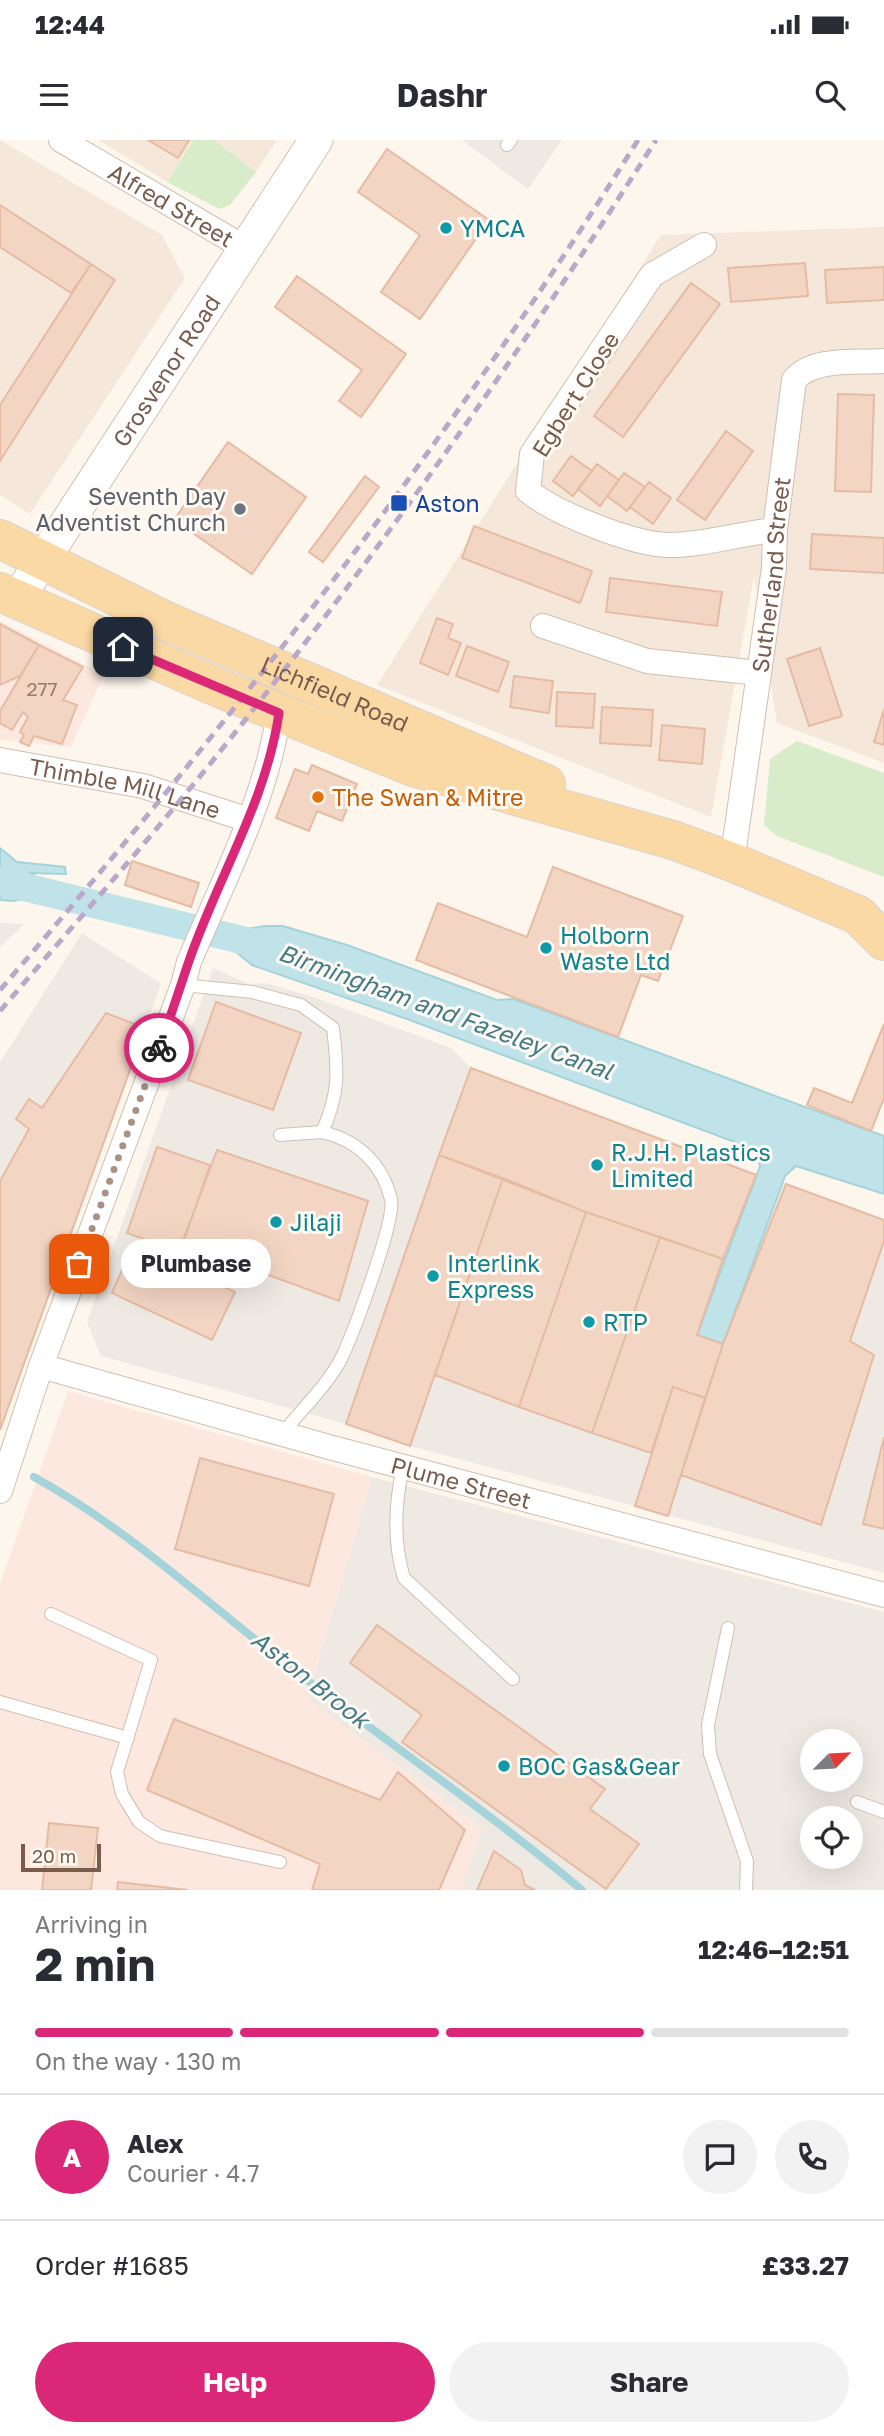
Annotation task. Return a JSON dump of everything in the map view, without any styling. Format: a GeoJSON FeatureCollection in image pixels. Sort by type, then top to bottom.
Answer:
{"type":"FeatureCollection","features":[{"type":"Feature","properties":{"kind":"main road","name":"Grosvenor Road"},"geometry":{"type":"LineString","coordinates":[[8,597],[40,559],[316,140]]}},
{"type":"Feature","properties":{"kind":"main road","name":"Lichfield Road"},"geometry":{"type":"LineString","coordinates":[[0,539],[166,621],[401,719],[673,841]]}},
{"type":"Feature","properties":{"kind":"main road","name":"Lichfield Road"},"geometry":{"type":"LineString","coordinates":[[8,597],[279,713],[413,766],[673,841],[732,862],[875,924]]}},
{"type":"Feature","properties":{"kind":"street","name":"Alfred Street"},"geometry":{"type":"LineString","coordinates":[[61,140],[245,248]]}},
{"type":"Feature","properties":{"kind":"street","name":"Egbert Close"},"geometry":{"type":"LineString","coordinates":[[704,245],[652,275],[532,454],[528,491],[547,506],[608,531],[667,545],[775,530]]}},
{"type":"Feature","properties":{"kind":"street","name":"Sutherland Street"},"geometry":{"type":"LineString","coordinates":[[732,862],[774,568],[775,530],[794,380],[801,371],[813,366],[884,361]]}},
{"type":"Feature","properties":{"kind":"street"},"geometry":{"type":"LineString","coordinates":[[543,626],[647,661],[758,673]]}},
{"type":"Feature","properties":{"kind":"street"},"geometry":{"type":"LineString","coordinates":[[0,1491],[41,1366],[186,973],[249,820],[274,744],[279,713]]}},
{"type":"Feature","properties":{"kind":"street","name":"Thimble Mill Lane"},"geometry":{"type":"LineString","coordinates":[[0,760],[143,786],[249,820]]}},
{"type":"Feature","properties":{"kind":"street","name":"Plume Street"},"geometry":{"type":"LineString","coordinates":[[41,1366],[282,1434],[884,1595]]}},
{"type":"Feature","properties":{"kind":"lane"},"geometry":{"type":"LineString","coordinates":[[186,973],[301,1005],[333,1028],[339,1073],[334,1106],[322,1132]]}},
{"type":"Feature","properties":{"kind":"lane"},"geometry":{"type":"LineString","coordinates":[[280,1135],[322,1132],[343,1136],[372,1157],[392,1200],[385,1237],[341,1358],[282,1434]]}},
{"type":"Feature","properties":{"kind":"lane"},"geometry":{"type":"LineString","coordinates":[[403,1466],[396,1505],[399,1563],[404,1578],[513,1679]]}},
{"type":"Feature","properties":{"kind":"lane"},"geometry":{"type":"LineString","coordinates":[[51,1614],[151,1660],[117,1772],[122,1794],[139,1822],[160,1836],[280,1862]]}},
{"type":"Feature","properties":{"kind":"lane"},"geometry":{"type":"LineString","coordinates":[[728,1628],[708,1725],[709,1754],[747,1861],[746,1890]]}},
{"type":"Feature","properties":{"kind":"lane"},"geometry":{"type":"LineString","coordinates":[[0,1702],[128,1738]]}},
{"type":"Feature","properties":{"kind":"lane"},"geometry":{"type":"LineString","coordinates":[[858,1802],[884,1812]]}},
{"type":"Feature","properties":{"kind":"shaded area"},"geometry":{"type":"Polygon","coordinates":[[[0,140],[162,235],[185,278],[30,514],[0,495],[0,140]]]}},
{"type":"Feature","properties":{"kind":"shaded area"},"geometry":{"type":"Polygon","coordinates":[[[99,140],[194,140],[167,182],[99,140]]]}},
{"type":"Feature","properties":{"kind":"shaded area"},"geometry":{"type":"Polygon","coordinates":[[[214,140],[277,140],[256,172],[214,140]]]}},
{"type":"Feature","properties":{"kind":"shaded area"},"geometry":{"type":"Polygon","coordinates":[[[462,140],[562,140],[528,189],[462,140]]]}},
{"type":"Feature","properties":{"kind":"shaded area"},"geometry":{"type":"Polygon","coordinates":[[[884,227],[884,763],[777,723],[754,576],[711,817],[377,685],[661,235],[884,227]]]}},
{"type":"Feature","properties":{"kind":"shaded area"},"geometry":{"type":"Polygon","coordinates":[[[0,621],[104,675],[71,747],[0,740],[0,621]]]}},
{"type":"Feature","properties":{"kind":"shaded area"},"geometry":{"type":"Polygon","coordinates":[[[0,923],[24,924],[0,947],[0,923]]]}},
{"type":"Feature","properties":{"kind":"shaded area"},"geometry":{"type":"Polygon","coordinates":[[[82,933],[161,984],[0,1430],[0,1062],[82,933]]]}},
{"type":"Feature","properties":{"kind":"shaded area"},"geometry":{"type":"Polygon","coordinates":[[[213,968],[249,984],[266,983],[319,999],[451,1048],[471,1068],[884,1220],[884,1573],[410,1446],[346,1424],[101,1356],[87,1322],[213,968]]]}},
{"type":"Feature","properties":{"kind":"shaded area"},"geometry":{"type":"Polygon","coordinates":[[[68,1391],[372,1477],[307,1698],[483,1828],[460,1890],[0,1890],[0,1584],[68,1391]]]}},
{"type":"Feature","properties":{"kind":"shaded area"},"geometry":{"type":"Polygon","coordinates":[[[372,1477],[884,1612],[884,1890],[460,1890],[483,1828],[307,1699],[372,1477]]]}},
{"type":"Feature","properties":{"kind":"green space"},"geometry":{"type":"Polygon","coordinates":[[[194,140],[214,140],[256,172],[230,205],[220,209],[167,182],[194,140]]]}},
{"type":"Feature","properties":{"kind":"green space"},"geometry":{"type":"Polygon","coordinates":[[[797,741],[884,773],[884,877],[777,836],[764,825],[770,759],[797,741]]]}},
{"type":"Feature","properties":{"kind":"water"},"geometry":{"type":"Polygon","coordinates":[[[0,848],[17,862],[65,867],[66,874],[31,873],[54,892],[13,901],[0,900],[0,848]]]}},
{"type":"Feature","properties":{"kind":"water"},"geometry":{"type":"Polygon","coordinates":[[[283,926],[347,945],[497,1000],[513,999],[884,1136],[884,1194],[796,1166],[785,1176],[723,1344],[697,1335],[760,1166],[756,1150],[407,1019],[252,965],[224,942],[228,932],[283,926]]]}},
{"type":"Feature","properties":{"kind":"building"},"geometry":{"type":"Polygon","coordinates":[[[148,140],[189,140],[178,158],[148,140]]]}},
{"type":"Feature","properties":{"kind":"building","name":"YMCA"},"geometry":{"type":"Polygon","coordinates":[[[387,149],[489,220],[420,319],[381,292],[420,235],[358,192],[387,149]]]}},
{"type":"Feature","properties":{"kind":"building"},"geometry":{"type":"Polygon","coordinates":[[[0,205],[91,264],[71,293],[0,247],[0,205]]]}},
{"type":"Feature","properties":{"kind":"building"},"geometry":{"type":"Polygon","coordinates":[[[805,263],[808,296],[731,302],[728,268],[805,263]]]}},
{"type":"Feature","properties":{"kind":"building"},"geometry":{"type":"Polygon","coordinates":[[[91,264],[115,280],[0,461],[0,405],[91,264]]]}},
{"type":"Feature","properties":{"kind":"building"},"geometry":{"type":"Polygon","coordinates":[[[884,267],[884,300],[827,303],[825,270],[884,267]]]}},
{"type":"Feature","properties":{"kind":"building"},"geometry":{"type":"Polygon","coordinates":[[[297,276],[406,354],[361,417],[339,401],[362,370],[275,307],[297,276]]]}},
{"type":"Feature","properties":{"kind":"building"},"geometry":{"type":"Polygon","coordinates":[[[691,283],[720,304],[623,437],[594,416],[691,283]]]}},
{"type":"Feature","properties":{"kind":"building"},"geometry":{"type":"Polygon","coordinates":[[[838,394],[874,395],[871,492],[835,491],[838,394]]]}},
{"type":"Feature","properties":{"kind":"building"},"geometry":{"type":"Polygon","coordinates":[[[726,431],[753,451],[705,520],[677,500],[726,431]]]}},
{"type":"Feature","properties":{"kind":"building","name":"Seventh Day Adventist Church"},"geometry":{"type":"Polygon","coordinates":[[[228,442],[306,497],[252,574],[174,520],[228,442]]]}},
{"type":"Feature","properties":{"kind":"building"},"geometry":{"type":"Polygon","coordinates":[[[571,456],[592,471],[573,496],[553,481],[571,456]]]}},
{"type":"Feature","properties":{"kind":"building"},"geometry":{"type":"Polygon","coordinates":[[[597,464],[619,480],[600,506],[578,489],[597,464]]]}},
{"type":"Feature","properties":{"kind":"building"},"geometry":{"type":"Polygon","coordinates":[[[624,473],[645,487],[627,511],[607,496],[624,473]]]}},
{"type":"Feature","properties":{"kind":"building"},"geometry":{"type":"Polygon","coordinates":[[[365,476],[379,487],[323,562],[309,552],[365,476]]]}},
{"type":"Feature","properties":{"kind":"building"},"geometry":{"type":"Polygon","coordinates":[[[649,482],[671,498],[653,524],[630,507],[649,482]]]}},
{"type":"Feature","properties":{"kind":"building"},"geometry":{"type":"Polygon","coordinates":[[[474,526],[592,571],[580,603],[462,558],[474,526]]]}},
{"type":"Feature","properties":{"kind":"building"},"geometry":{"type":"Polygon","coordinates":[[[812,534],[884,538],[884,573],[810,569],[812,534]]]}},
{"type":"Feature","properties":{"kind":"building"},"geometry":{"type":"Polygon","coordinates":[[[610,578],[722,592],[717,626],[606,612],[610,578]]]}},
{"type":"Feature","properties":{"kind":"building"},"geometry":{"type":"Polygon","coordinates":[[[437,618],[453,624],[448,638],[461,643],[448,675],[420,663],[437,618]]]}},
{"type":"Feature","properties":{"kind":"building"},"geometry":{"type":"Polygon","coordinates":[[[0,624],[39,645],[20,676],[0,685],[0,624]]]}},
{"type":"Feature","properties":{"kind":"building"},"geometry":{"type":"Polygon","coordinates":[[[39,645],[83,667],[63,700],[77,705],[62,744],[34,736],[29,746],[20,742],[24,735],[20,732],[28,717],[23,712],[12,730],[0,723],[0,711],[39,645]]]}},
{"type":"Feature","properties":{"kind":"building"},"geometry":{"type":"Polygon","coordinates":[[[467,646],[509,662],[498,692],[456,676],[467,646]]]}},
{"type":"Feature","properties":{"kind":"building"},"geometry":{"type":"Polygon","coordinates":[[[820,648],[842,716],[809,726],[787,659],[820,648]]]}},
{"type":"Feature","properties":{"kind":"building"},"geometry":{"type":"Polygon","coordinates":[[[514,676],[553,681],[549,713],[510,707],[514,676]]]}},
{"type":"Feature","properties":{"kind":"building"},"geometry":{"type":"Polygon","coordinates":[[[557,692],[595,694],[593,728],[556,726],[557,692]]]}},
{"type":"Feature","properties":{"kind":"building"},"geometry":{"type":"Polygon","coordinates":[[[602,707],[653,710],[651,746],[600,743],[602,707]]]}},
{"type":"Feature","properties":{"kind":"building"},"geometry":{"type":"Polygon","coordinates":[[[884,709],[884,745],[874,742],[884,709]]]}},
{"type":"Feature","properties":{"kind":"building"},"geometry":{"type":"Polygon","coordinates":[[[662,725],[705,729],[702,764],[659,760],[662,725]]]}},
{"type":"Feature","properties":{"kind":"building","name":"The Swan & Mitre"},"geometry":{"type":"Polygon","coordinates":[[[312,765],[357,784],[342,821],[317,811],[309,831],[276,818],[295,769],[308,774],[312,765]]]}},
{"type":"Feature","properties":{"kind":"building"},"geometry":{"type":"Polygon","coordinates":[[[132,861],[199,883],[191,907],[125,885],[132,861]]]}},
{"type":"Feature","properties":{"kind":"building","name":"Holborn Waste Ltd"},"geometry":{"type":"Polygon","coordinates":[[[553,867],[683,916],[658,981],[641,975],[618,1037],[416,960],[438,903],[527,937],[553,867]]]}},
{"type":"Feature","properties":{"kind":"building"},"geometry":{"type":"Polygon","coordinates":[[[216,1002],[301,1033],[273,1110],[188,1080],[216,1002]]]}},
{"type":"Feature","properties":{"kind":"building"},"geometry":{"type":"Polygon","coordinates":[[[106,1013],[145,1028],[0,1430],[0,1181],[29,1129],[16,1119],[29,1099],[42,1108],[106,1013]]]}},
{"type":"Feature","properties":{"kind":"building"},"geometry":{"type":"Polygon","coordinates":[[[884,1024],[884,1098],[871,1131],[807,1105],[814,1088],[852,1103],[884,1024]]]}},
{"type":"Feature","properties":{"kind":"building","name":"R.J.H. Plastics Limited"},"geometry":{"type":"Polygon","coordinates":[[[471,1068],[756,1175],[723,1259],[586,1212],[439,1155],[471,1068]]]}},
{"type":"Feature","properties":{"kind":"building"},"geometry":{"type":"Polygon","coordinates":[[[157,1147],[210,1165],[180,1252],[127,1233],[157,1147]]]}},
{"type":"Feature","properties":{"kind":"building","name":"Jilaji"},"geometry":{"type":"Polygon","coordinates":[[[217,1150],[368,1201],[339,1301],[182,1243],[217,1150]]]}},
{"type":"Feature","properties":{"kind":"building","name":"Interlink Express"},"geometry":{"type":"Polygon","coordinates":[[[439,1155],[503,1178],[410,1446],[346,1424],[439,1155]]]}},
{"type":"Feature","properties":{"kind":"building"},"geometry":{"type":"Polygon","coordinates":[[[503,1178],[586,1212],[519,1407],[435,1375],[503,1178]]]}},
{"type":"Feature","properties":{"kind":"building"},"geometry":{"type":"Polygon","coordinates":[[[786,1184],[884,1220],[884,1241],[850,1341],[874,1355],[821,1525],[681,1475],[723,1344],[786,1184]]]}},
{"type":"Feature","properties":{"kind":"building","name":"RTP"},"geometry":{"type":"Polygon","coordinates":[[[586,1212],[660,1237],[592,1433],[519,1407],[586,1212]]]}},
{"type":"Feature","properties":{"kind":"building"},"geometry":{"type":"Polygon","coordinates":[[[660,1237],[723,1259],[697,1335],[723,1344],[705,1398],[673,1387],[651,1453],[592,1433],[660,1237]]]}},
{"type":"Feature","properties":{"kind":"building"},"geometry":{"type":"Polygon","coordinates":[[[133,1245],[235,1292],[212,1340],[112,1293],[133,1245]]]}},
{"type":"Feature","properties":{"kind":"building"},"geometry":{"type":"Polygon","coordinates":[[[673,1387],[705,1398],[668,1516],[635,1506],[673,1387]]]}},
{"type":"Feature","properties":{"kind":"building"},"geometry":{"type":"Polygon","coordinates":[[[884,1437],[884,1529],[863,1524],[884,1437]]]}},
{"type":"Feature","properties":{"kind":"building"},"geometry":{"type":"Polygon","coordinates":[[[200,1458],[334,1494],[309,1586],[175,1549],[200,1458]]]}},
{"type":"Feature","properties":{"kind":"building","name":"BOC Gas&Gear"},"geometry":{"type":"Polygon","coordinates":[[[377,1625],[605,1789],[590,1809],[639,1844],[606,1889],[402,1742],[422,1715],[350,1663],[377,1625]]]}},
{"type":"Feature","properties":{"kind":"building"},"geometry":{"type":"Polygon","coordinates":[[[174,1719],[380,1800],[398,1772],[465,1830],[439,1890],[312,1890],[320,1864],[147,1790],[174,1719]]]}},
{"type":"Feature","properties":{"kind":"building"},"geometry":{"type":"Polygon","coordinates":[[[49,1823],[98,1828],[91,1890],[42,1890],[49,1823]]]}},
{"type":"Feature","properties":{"kind":"building"},"geometry":{"type":"Polygon","coordinates":[[[494,1851],[521,1870],[525,1885],[535,1890],[477,1890],[494,1851]]]}},
{"type":"Feature","properties":{"kind":"building"},"geometry":{"type":"Polygon","coordinates":[[[118,1882],[188,1890],[117,1890],[118,1882]]]}},
{"type":"Feature","properties":{"kind":"waterway","name":"Birmingham and Fazeley Canal"},"geometry":{"type":"LineString","coordinates":[[0,881],[262,945]]}},
{"type":"Feature","properties":{"kind":"waterway","name":"Aston Brook"},"geometry":{"type":"LineString","coordinates":[[34,1477],[70,1498],[139,1546],[270,1651],[479,1808],[582,1890]]}},
{"type":"Feature","properties":{"kind":"railway"},"geometry":{"type":"LineString","coordinates":[[0,990],[172,786],[336,577],[491,363],[638,140]]}},
{"type":"Feature","properties":{"kind":"railway"},"geometry":{"type":"LineString","coordinates":[[0,1011],[184,795],[328,613],[497,380],[656,140]]}},
{"type":"Feature","properties":{"kind":"way so far"},"geometry":{"type":"LineString","coordinates":[[79,1264],[159,1048]]}},
{"type":"Feature","properties":{"kind":"place","name":"YMCA"},"geometry":{"type":"Point","coordinates":[446,228]}},
{"type":"Feature","properties":{"kind":"place","name":"Aston"},"geometry":{"type":"Point","coordinates":[399,503]}},
{"type":"Feature","properties":{"kind":"place","name":"Seventh Day Adventist Church"},"geometry":{"type":"Point","coordinates":[240,509]}},
{"type":"Feature","properties":{"kind":"place","name":"The Swan & Mitre"},"geometry":{"type":"Point","coordinates":[318,797]}},
{"type":"Feature","properties":{"kind":"place","name":"Holborn Waste Ltd"},"geometry":{"type":"Point","coordinates":[546,948]}},
{"type":"Feature","properties":{"kind":"place","name":"R.J.H. Plastics Limited"},"geometry":{"type":"Point","coordinates":[597,1165]}},
{"type":"Feature","properties":{"kind":"place","name":"Jilaji"},"geometry":{"type":"Point","coordinates":[276,1222]}},
{"type":"Feature","properties":{"kind":"place","name":"Plumbase"},"geometry":{"type":"Point","coordinates":[79,1264]}},
{"type":"Feature","properties":{"kind":"place","name":"Interlink Express"},"geometry":{"type":"Point","coordinates":[433,1276]}},
{"type":"Feature","properties":{"kind":"place","name":"RTP"},"geometry":{"type":"Point","coordinates":[589,1322]}},
{"type":"Feature","properties":{"kind":"place","name":"BOC Gas&Gear"},"geometry":{"type":"Point","coordinates":[504,1766]}},
{"type":"Feature","properties":{"kind":"route"},"geometry":{"type":"LineString","coordinates":[[123,647],[279,713],[274,744],[249,820],[188,962],[183,985],[159,1048]]}}]}
